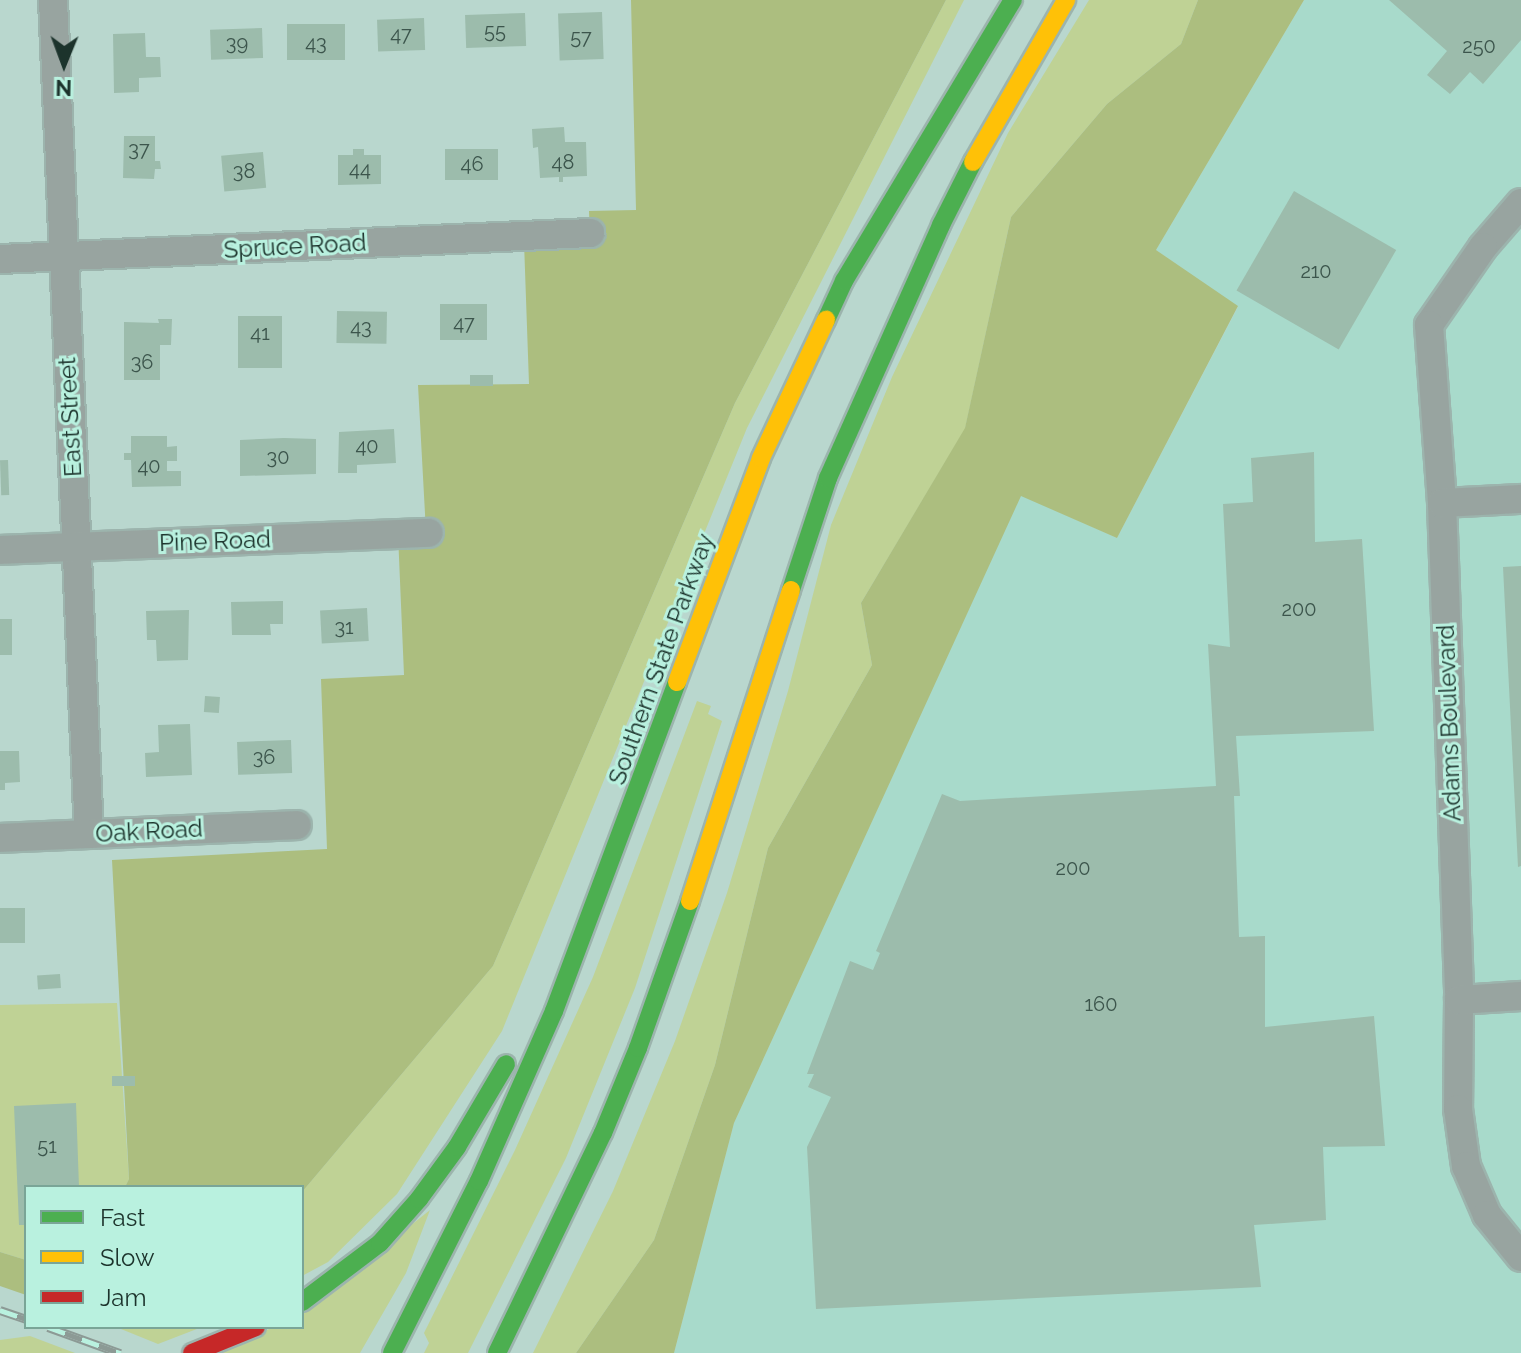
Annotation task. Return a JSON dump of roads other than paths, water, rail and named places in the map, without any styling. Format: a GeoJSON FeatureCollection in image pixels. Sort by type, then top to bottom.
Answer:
{"type":"FeatureCollection","features":[{"type":"Feature","properties":{"kind":"highway","name":"Southern State Parkway"},"geometry":{"type":"LineString","coordinates":[[392,1353],[486,1167],[588,929],[761,458],[844,281],[1013,0]]}},
{"type":"Feature","properties":{"kind":"highway"},"geometry":{"type":"LineString","coordinates":[[497,1353],[603,1133],[638,1048],[675,946],[797,565],[846,435],[941,225],[985,139],[1066,0]]}},
{"type":"Feature","properties":{"kind":"highway"},"geometry":{"type":"LineString","coordinates":[[304,1300],[380,1243],[419,1199],[457,1147],[588,929]]}},
{"type":"Feature","properties":{"kind":"highway"},"geometry":{"type":"LineString","coordinates":[[192,1353],[251,1329]]}},
{"type":"Feature","properties":{"kind":"street","name":"East Street"},"geometry":{"type":"LineString","coordinates":[[53,0],[89,834]]}},
{"type":"Feature","properties":{"kind":"street","name":"Adams Boulevard"},"geometry":{"type":"LineString","coordinates":[[1521,203],[1483,247],[1429,325],[1442,503],[1459,1000],[1458,1109],[1466,1166],[1487,1215],[1521,1257]]}},
{"type":"Feature","properties":{"kind":"street","name":"Spruce Road"},"geometry":{"type":"LineString","coordinates":[[0,259],[590,233]]}},
{"type":"Feature","properties":{"kind":"street"},"geometry":{"type":"LineString","coordinates":[[1442,503],[1521,499]]}},
{"type":"Feature","properties":{"kind":"street","name":"Pine Road"},"geometry":{"type":"LineString","coordinates":[[0,550],[429,533]]}},
{"type":"Feature","properties":{"kind":"street","name":"Oak Road"},"geometry":{"type":"LineString","coordinates":[[0,838],[297,825]]}},
{"type":"Feature","properties":{"kind":"street"},"geometry":{"type":"LineString","coordinates":[[1459,1000],[1521,996]]}},
{"type":"Feature","properties":{"kind":"railway"},"geometry":{"type":"LineString","coordinates":[[0,1310],[24,1318]]}},
{"type":"Feature","properties":{"kind":"railway"},"geometry":{"type":"LineString","coordinates":[[54,1329],[120,1353]]}}]}
